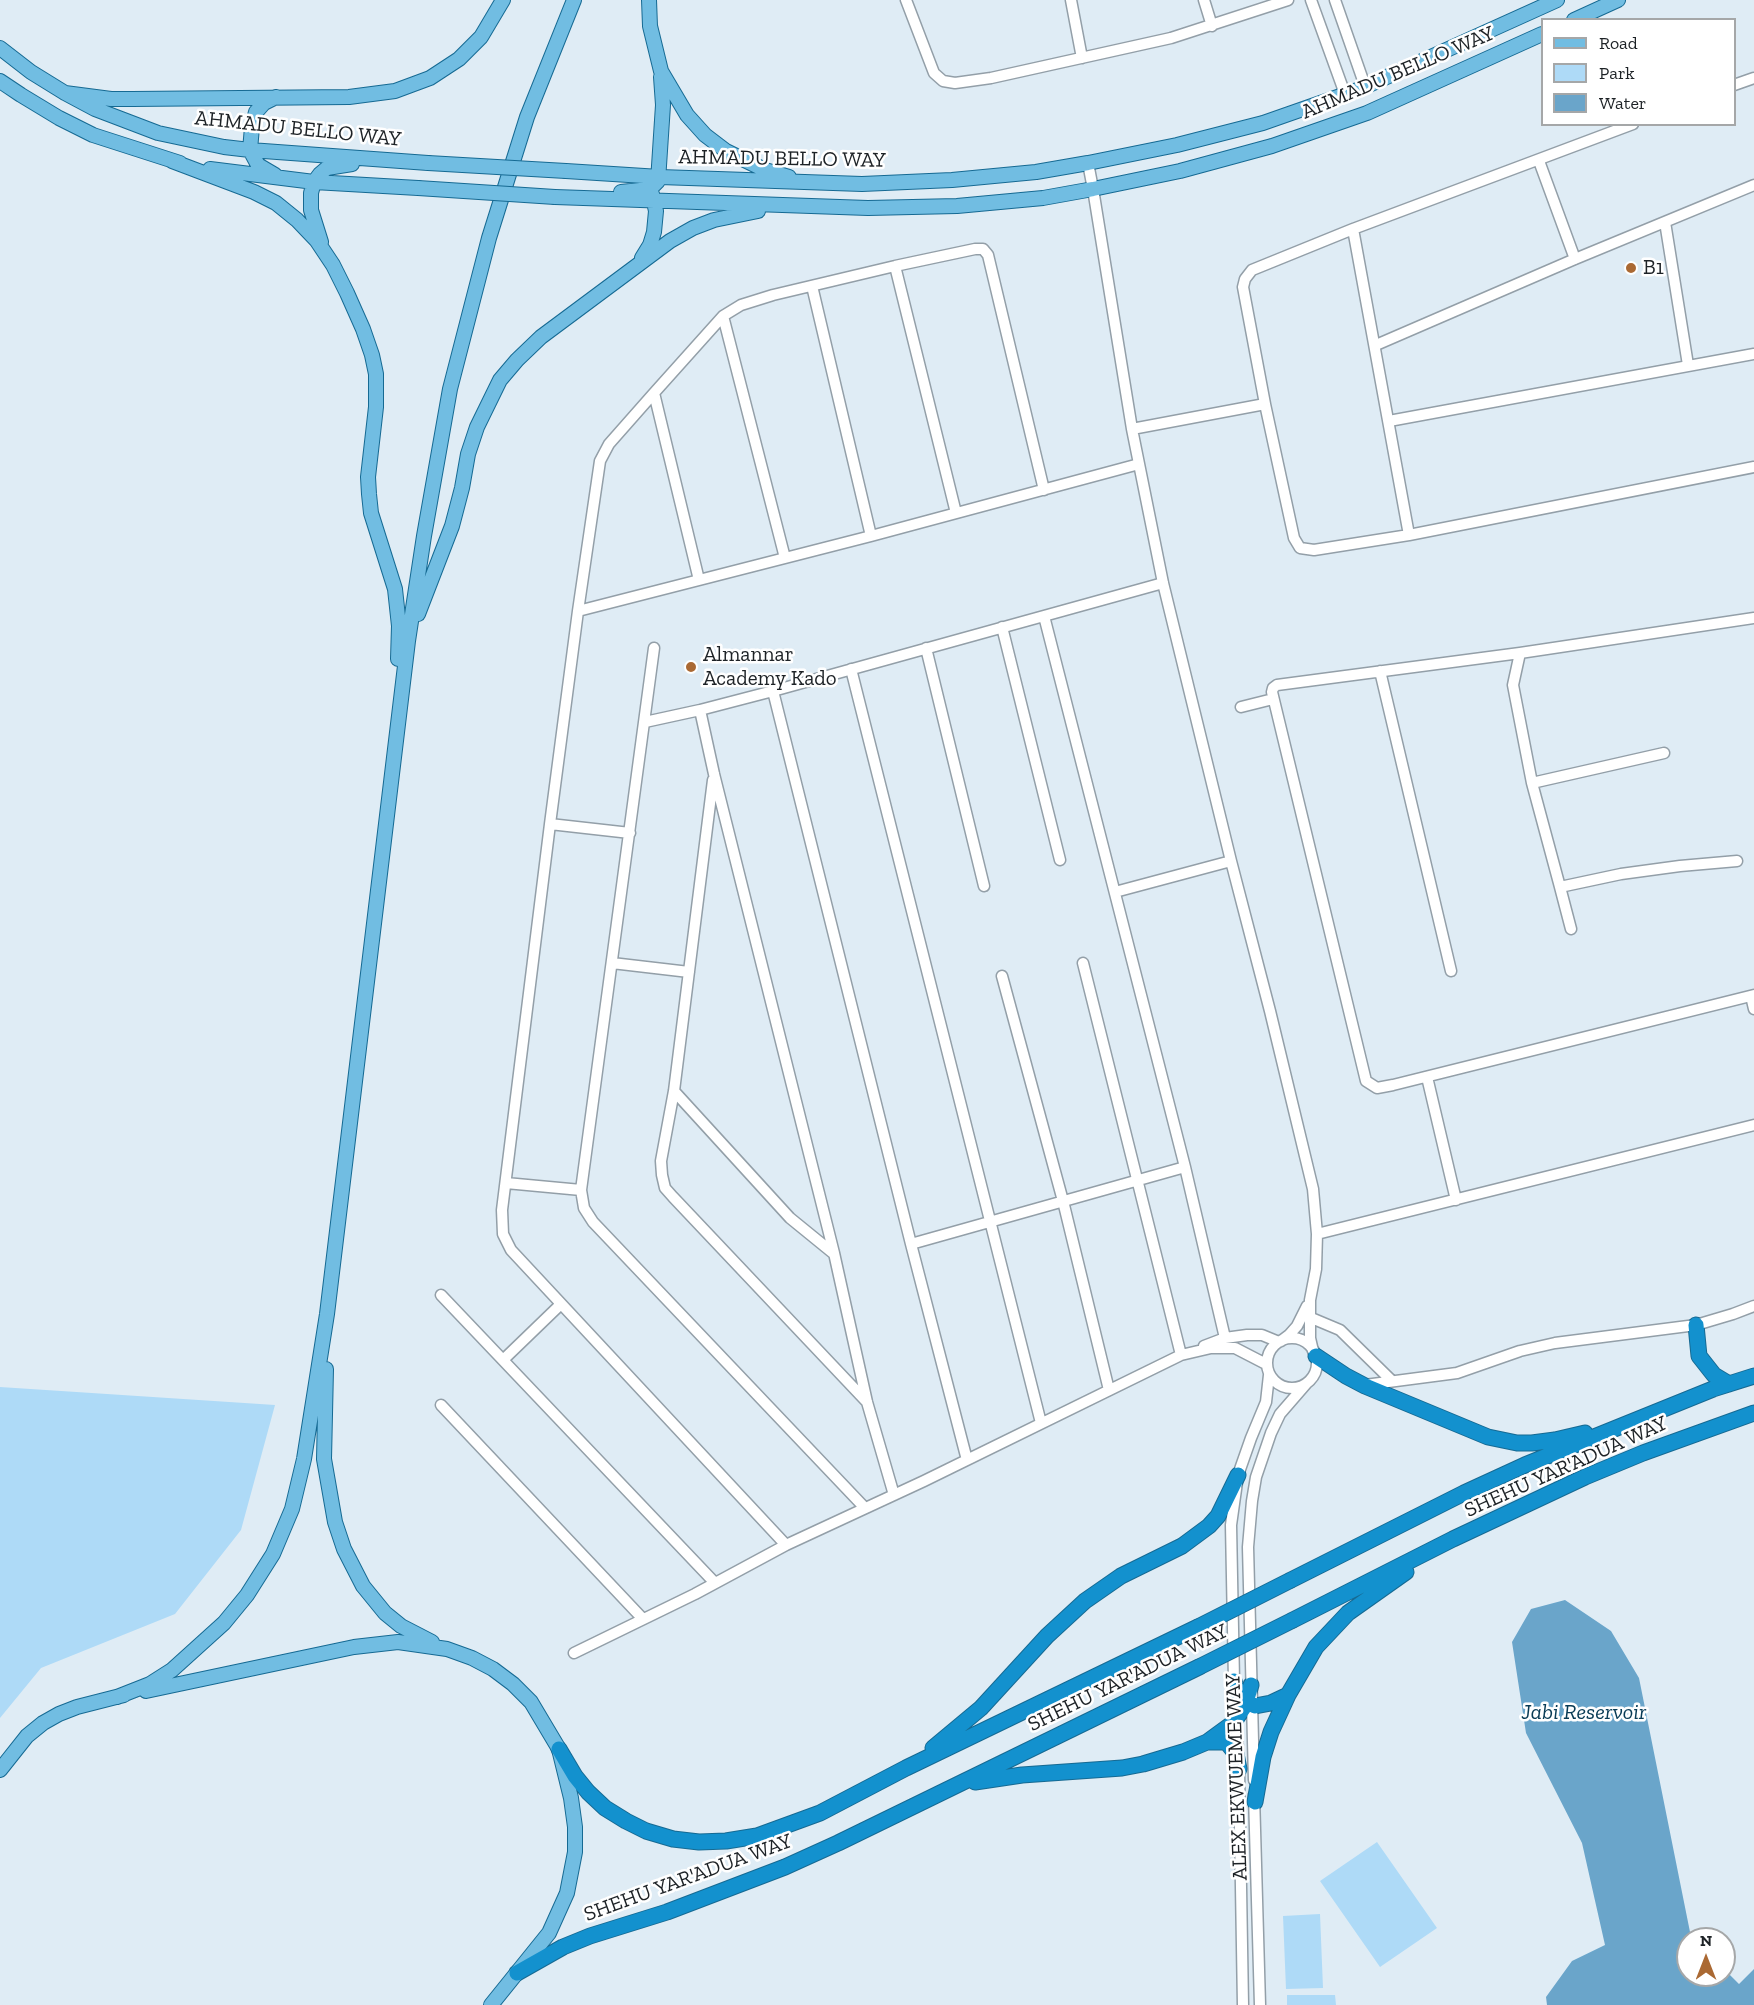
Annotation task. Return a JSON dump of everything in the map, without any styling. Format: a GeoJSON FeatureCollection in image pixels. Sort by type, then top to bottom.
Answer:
{"type":"FeatureCollection","features":[{"type":"Feature","properties":{"kind":"highway"},"geometry":{"type":"LineString","coordinates":[[1696,1325],[1699,1356],[1714,1375],[1729,1384]]}},
{"type":"Feature","properties":{"kind":"highway"},"geometry":{"type":"LineString","coordinates":[[1314,1353],[1365,1386],[1475,1433],[1517,1443],[1555,1440],[1648,1415]]}},
{"type":"Feature","properties":{"kind":"highway","name":"SHEHU YAR'ADUA WAY"},"geometry":{"type":"LineString","coordinates":[[559,1749],[575,1776],[588,1792],[605,1808],[646,1831],[673,1839],[699,1842],[747,1838],[786,1826],[820,1813],[906,1768],[1198,1627],[1484,1484],[1648,1415],[1754,1376]]}},
{"type":"Feature","properties":{"kind":"highway","name":"SHEHU YAR'ADUA WAY"},"geometry":{"type":"LineString","coordinates":[[517,1973],[563,1947],[590,1936],[667,1912],[785,1867],[950,1789],[1453,1539],[1586,1476],[1754,1413]]}},
{"type":"Feature","properties":{"kind":"highway"},"geometry":{"type":"LineString","coordinates":[[906,1768],[981,1708],[1047,1636],[1085,1601],[1121,1576],[1198,1536],[1218,1516],[1238,1475]]}},
{"type":"Feature","properties":{"kind":"highway"},"geometry":{"type":"LineString","coordinates":[[1254,1802],[1269,1740],[1288,1695],[1316,1647],[1330,1630],[1369,1597],[1453,1539]]}},
{"type":"Feature","properties":{"kind":"highway"},"geometry":{"type":"LineString","coordinates":[[1234,1681],[1238,1694],[1249,1704],[1271,1703],[1288,1695]]}},
{"type":"Feature","properties":{"kind":"highway"},"geometry":{"type":"LineString","coordinates":[[950,1789],[1002,1777],[1122,1768],[1160,1759],[1207,1742],[1237,1719],[1249,1704],[1251,1685]]}},
{"type":"Feature","properties":{"kind":"highway"},"geometry":{"type":"LineString","coordinates":[[1207,1742],[1228,1744],[1236,1754],[1239,1769]]}},
{"type":"Feature","properties":{"kind":"main road"},"geometry":{"type":"LineString","coordinates":[[65,93],[111,99],[349,97],[375,94],[412,86],[445,69],[470,49],[503,0]]}},
{"type":"Feature","properties":{"kind":"main road"},"geometry":{"type":"LineString","coordinates":[[117,1697],[150,1684],[172,1670],[224,1623],[248,1595],[273,1554],[292,1509],[327,1314],[408,641],[450,389],[489,238],[527,117],[574,0]]}},
{"type":"Feature","properties":{"kind":"main road"},"geometry":{"type":"LineString","coordinates":[[649,0],[650,26],[661,71],[663,105],[660,177],[652,195]]}},
{"type":"Feature","properties":{"kind":"main road","name":"AHMADU BELLO WAY"},"geometry":{"type":"LineString","coordinates":[[0,48],[31,72],[65,93],[123,121],[158,133],[213,145],[250,150],[411,162],[660,177],[862,184],[952,180],[1036,172],[1088,164],[1177,145],[1263,123],[1365,86],[1557,0]]}},
{"type":"Feature","properties":{"kind":"main road"},"geometry":{"type":"LineString","coordinates":[[1578,18],[1618,0]]}},
{"type":"Feature","properties":{"kind":"main road","name":"AHMADU BELLO WAY"},"geometry":{"type":"LineString","coordinates":[[314,182],[571,198],[592,193],[652,195],[868,208],[957,206],[1043,198],[1180,171],[1272,146],[1367,113],[1541,34]]}},
{"type":"Feature","properties":{"kind":"main road"},"geometry":{"type":"LineString","coordinates":[[661,71],[687,116],[705,135],[726,151],[765,170],[821,184]]}},
{"type":"Feature","properties":{"kind":"main road"},"geometry":{"type":"LineString","coordinates":[[0,81],[59,118],[93,135],[172,161],[254,192],[276,203],[297,220],[317,241],[326,255],[363,329],[376,374],[376,407],[368,477],[369,494],[371,513],[389,568],[398,607],[397,726]]}},
{"type":"Feature","properties":{"kind":"main road"},"geometry":{"type":"LineString","coordinates":[[277,96],[264,103],[256,112],[250,150],[260,167],[288,179]]}},
{"type":"Feature","properties":{"kind":"main road"},"geometry":{"type":"LineString","coordinates":[[172,161],[213,170],[314,182]]}},
{"type":"Feature","properties":{"kind":"main road"},"geometry":{"type":"LineString","coordinates":[[326,255],[311,210],[311,194],[314,182],[320,174],[335,166],[411,162]]}},
{"type":"Feature","properties":{"kind":"main road"},"geometry":{"type":"LineString","coordinates":[[625,174],[636,179],[652,195],[656,211],[650,245],[638,265]]}},
{"type":"Feature","properties":{"kind":"main road"},"geometry":{"type":"LineString","coordinates":[[408,641],[452,526],[468,454],[477,427],[500,380],[517,360],[541,337],[670,241],[693,228],[714,220],[756,211],[810,206]]}},
{"type":"Feature","properties":{"kind":"main road"},"geometry":{"type":"LineString","coordinates":[[327,1314],[324,1460],[335,1522],[344,1549],[363,1586],[385,1613],[418,1636],[493,1669],[531,1702],[559,1749],[572,1798],[575,1852],[567,1893],[549,1933],[491,2005]]}},
{"type":"Feature","properties":{"kind":"main road"},"geometry":{"type":"LineString","coordinates":[[0,1770],[27,1736],[42,1723],[59,1714],[117,1697],[354,1647],[398,1642],[447,1649]]}},
{"type":"Feature","properties":{"kind":"street"},"geometry":{"type":"LineString","coordinates":[[906,0],[934,73],[943,81],[955,83],[991,78],[1171,38],[1288,0]]}},
{"type":"Feature","properties":{"kind":"street"},"geometry":{"type":"LineString","coordinates":[[1071,0],[1082,58]]}},
{"type":"Feature","properties":{"kind":"street"},"geometry":{"type":"LineString","coordinates":[[1204,0],[1212,26]]}},
{"type":"Feature","properties":{"kind":"street"},"geometry":{"type":"LineString","coordinates":[[1311,0],[1345,94]]}},
{"type":"Feature","properties":{"kind":"street"},"geometry":{"type":"LineString","coordinates":[[1335,0],[1365,86]]}},
{"type":"Feature","properties":{"kind":"street"},"geometry":{"type":"LineString","coordinates":[[1736,84],[1754,78]]}},
{"type":"Feature","properties":{"kind":"street"},"geometry":{"type":"LineString","coordinates":[[1628,126],[1353,229],[1252,270],[1245,279],[1243,287],[1294,538],[1300,549],[1314,550],[1409,535],[1754,467]]}},
{"type":"Feature","properties":{"kind":"street"},"geometry":{"type":"LineString","coordinates":[[1539,161],[1575,259]]}},
{"type":"Feature","properties":{"kind":"street"},"geometry":{"type":"LineString","coordinates":[[1088,164],[1094,189],[1132,429],[1163,583],[1270,1011],[1310,1178],[1316,1213],[1316,1269],[1309,1317],[1316,1370],[1306,1384],[1290,1388],[1281,1386],[1274,1382],[1268,1369],[1268,1355],[1272,1347],[1297,1326],[1310,1300]]}},
{"type":"Feature","properties":{"kind":"street"},"geometry":{"type":"LineString","coordinates":[[1376,345],[1754,184]]}},
{"type":"Feature","properties":{"kind":"street"},"geometry":{"type":"LineString","coordinates":[[1665,222],[1688,365]]}},
{"type":"Feature","properties":{"kind":"street"},"geometry":{"type":"LineString","coordinates":[[1353,229],[1409,535]]}},
{"type":"Feature","properties":{"kind":"street"},"geometry":{"type":"LineString","coordinates":[[786,1545],[511,1250],[503,1234],[502,1210],[550,824],[600,461],[609,444],[723,316],[741,305],[773,295],[896,266],[983,249],[988,255],[1044,490]]}},
{"type":"Feature","properties":{"kind":"street"},"geometry":{"type":"LineString","coordinates":[[896,266],[956,513]]}},
{"type":"Feature","properties":{"kind":"street"},"geometry":{"type":"LineString","coordinates":[[812,286],[871,536]]}},
{"type":"Feature","properties":{"kind":"street"},"geometry":{"type":"LineString","coordinates":[[723,316],[785,558]]}},
{"type":"Feature","properties":{"kind":"street"},"geometry":{"type":"LineString","coordinates":[[1389,421],[1754,354]]}},
{"type":"Feature","properties":{"kind":"street"},"geometry":{"type":"LineString","coordinates":[[654,393],[699,580]]}},
{"type":"Feature","properties":{"kind":"street"},"geometry":{"type":"LineString","coordinates":[[1132,429],[1265,404]]}},
{"type":"Feature","properties":{"kind":"street"},"geometry":{"type":"LineString","coordinates":[[578,611],[1140,464]]}},
{"type":"Feature","properties":{"kind":"street"},"geometry":{"type":"LineString","coordinates":[[645,722],[773,691],[1163,583]]}},
{"type":"Feature","properties":{"kind":"street"},"geometry":{"type":"LineString","coordinates":[[1044,616],[1185,1167],[1225,1338]]}},
{"type":"Feature","properties":{"kind":"street"},"geometry":{"type":"LineString","coordinates":[[1754,618],[1520,653],[1277,685],[1273,688],[1273,699],[1366,1081],[1377,1088],[1394,1086],[1752,995],[1754,1009]]}},
{"type":"Feature","properties":{"kind":"street"},"geometry":{"type":"LineString","coordinates":[[1002,627],[1060,860]]}},
{"type":"Feature","properties":{"kind":"street"},"geometry":{"type":"LineString","coordinates":[[654,648],[581,1190],[584,1208],[593,1222],[865,1508]]}},
{"type":"Feature","properties":{"kind":"street"},"geometry":{"type":"LineString","coordinates":[[926,648],[984,886]]}},
{"type":"Feature","properties":{"kind":"street"},"geometry":{"type":"LineString","coordinates":[[1520,653],[1512,685],[1532,783],[1571,929]]}},
{"type":"Feature","properties":{"kind":"street"},"geometry":{"type":"LineString","coordinates":[[851,669],[1041,1423]]}},
{"type":"Feature","properties":{"kind":"street"},"geometry":{"type":"LineString","coordinates":[[1380,671],[1451,971]]}},
{"type":"Feature","properties":{"kind":"street"},"geometry":{"type":"LineString","coordinates":[[773,691],[967,1460]]}},
{"type":"Feature","properties":{"kind":"street"},"geometry":{"type":"LineString","coordinates":[[1241,706],[1273,699]]}},
{"type":"Feature","properties":{"kind":"street"},"geometry":{"type":"LineString","coordinates":[[700,710],[834,1253],[867,1402],[894,1495]]}},
{"type":"Feature","properties":{"kind":"street"},"geometry":{"type":"LineString","coordinates":[[1532,783],[1664,753]]}},
{"type":"Feature","properties":{"kind":"street"},"geometry":{"type":"LineString","coordinates":[[714,774],[674,1091],[661,1161],[665,1188],[867,1402]]}},
{"type":"Feature","properties":{"kind":"street"},"geometry":{"type":"LineString","coordinates":[[550,824],[630,833]]}},
{"type":"Feature","properties":{"kind":"street"},"geometry":{"type":"LineString","coordinates":[[1115,892],[1231,861]]}},
{"type":"Feature","properties":{"kind":"street"},"geometry":{"type":"LineString","coordinates":[[1560,888],[1644,871],[1737,861]]}},
{"type":"Feature","properties":{"kind":"street"},"geometry":{"type":"LineString","coordinates":[[612,963],[689,972]]}},
{"type":"Feature","properties":{"kind":"street"},"geometry":{"type":"LineString","coordinates":[[1083,963],[1181,1355]]}},
{"type":"Feature","properties":{"kind":"street"},"geometry":{"type":"LineString","coordinates":[[1002,976],[1063,1201],[1109,1390]]}},
{"type":"Feature","properties":{"kind":"street"},"geometry":{"type":"LineString","coordinates":[[1427,1077],[1456,1200]]}},
{"type":"Feature","properties":{"kind":"street"},"geometry":{"type":"LineString","coordinates":[[674,1091],[790,1218],[834,1253]]}},
{"type":"Feature","properties":{"kind":"street"},"geometry":{"type":"LineString","coordinates":[[1317,1234],[1754,1125]]}},
{"type":"Feature","properties":{"kind":"street"},"geometry":{"type":"LineString","coordinates":[[911,1244],[1185,1167]]}},
{"type":"Feature","properties":{"kind":"street"},"geometry":{"type":"LineString","coordinates":[[506,1184],[581,1190]]}},
{"type":"Feature","properties":{"kind":"street"},"geometry":{"type":"LineString","coordinates":[[441,1295],[715,1582]]}},
{"type":"Feature","properties":{"kind":"street"},"geometry":{"type":"LineString","coordinates":[[503,1360],[561,1304]]}},
{"type":"Feature","properties":{"kind":"street"},"geometry":{"type":"LineString","coordinates":[[1365,1386],[1457,1373],[1520,1351],[1555,1343],[1696,1325],[1754,1306]]}},
{"type":"Feature","properties":{"kind":"street"},"geometry":{"type":"LineString","coordinates":[[1309,1317],[1340,1329],[1392,1381]]}},
{"type":"Feature","properties":{"kind":"street"},"geometry":{"type":"LineString","coordinates":[[574,1653],[786,1545],[1214,1341],[1262,1335],[1280,1341],[1297,1339],[1305,1342],[1314,1353]]}},
{"type":"Feature","properties":{"kind":"street"},"geometry":{"type":"LineString","coordinates":[[1196,1350],[1234,1348],[1268,1369]]}},
{"type":"Feature","properties":{"kind":"street","name":"ALEX EKWUEME WAY"},"geometry":{"type":"LineString","coordinates":[[1243,2005],[1239,1769],[1234,1681],[1231,1525],[1238,1475],[1266,1402],[1268,1369]]}},
{"type":"Feature","properties":{"kind":"street","name":"ALEX EKWUEME WAY"},"geometry":{"type":"LineString","coordinates":[[1251,1685],[1248,1547],[1251,1501],[1256,1477],[1271,1433],[1280,1414],[1306,1384]]}},
{"type":"Feature","properties":{"kind":"street"},"geometry":{"type":"LineString","coordinates":[[441,1405],[642,1618]]}},
{"type":"Feature","properties":{"kind":"street","name":"ALEX EKWUEME WAY"},"geometry":{"type":"LineString","coordinates":[[1249,1704],[1260,2005]]}},
{"type":"Feature","properties":{"kind":"green space"},"geometry":{"type":"Polygon","coordinates":[[[0,1387],[275,1405],[241,1530],[175,1614],[41,1668],[0,1718],[0,1387]]]}},
{"type":"Feature","properties":{"kind":"green space"},"geometry":{"type":"Polygon","coordinates":[[[1377,1842],[1437,1928],[1380,1967],[1320,1881],[1377,1842]]]}},
{"type":"Feature","properties":{"kind":"green space"},"geometry":{"type":"Polygon","coordinates":[[[1320,1914],[1323,1988],[1286,1989],[1283,1916],[1320,1914]]]}},
{"type":"Feature","properties":{"kind":"green space"},"geometry":{"type":"Polygon","coordinates":[[[1287,1995],[1335,1995],[1336,2005],[1287,2005],[1287,1995]]]}},
{"type":"Feature","properties":{"kind":"water","name":"Jabi Reservoir"},"geometry":{"type":"Polygon","coordinates":[[[1565,1600],[1611,1631],[1639,1678],[1689,1927],[1676,1927],[1676,1987],[1736,1987],[1736,1981],[1739,1984],[1754,1969],[1754,2005],[1547,2005],[1546,1997],[1572,1961],[1605,1945],[1582,1843],[1526,1733],[1512,1642],[1531,1609],[1565,1600]]]}},
{"type":"Feature","properties":{"kind":"place","name":"B1"},"geometry":{"type":"Point","coordinates":[1631,268]}},
{"type":"Feature","properties":{"kind":"place","name":"Almannar Academy Kado"},"geometry":{"type":"Point","coordinates":[691,667]}}]}
